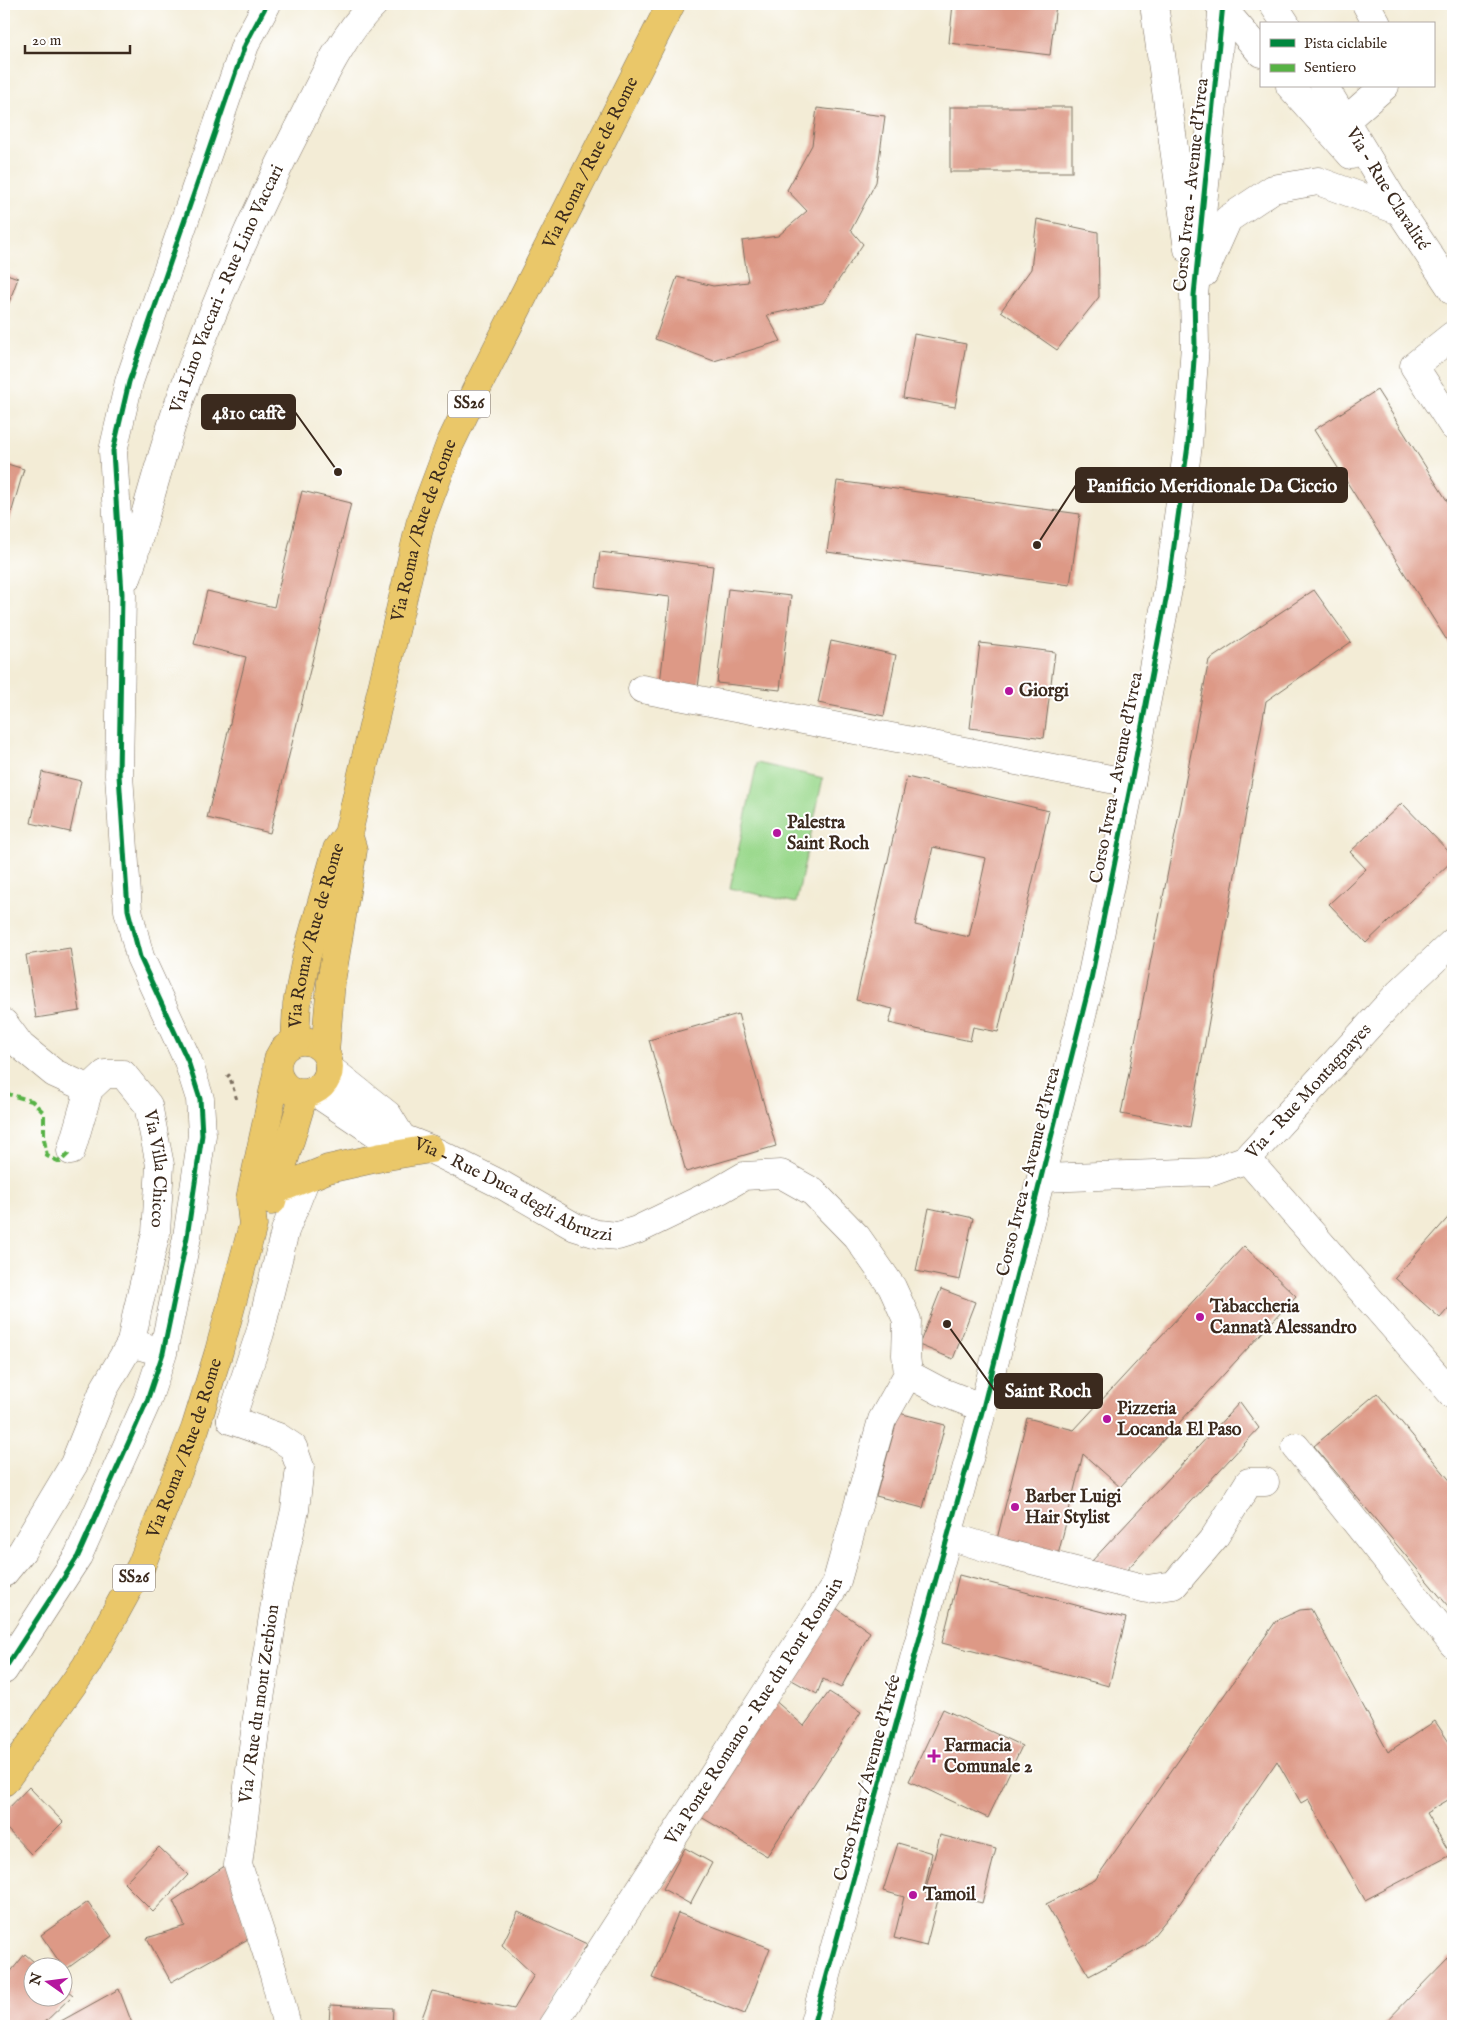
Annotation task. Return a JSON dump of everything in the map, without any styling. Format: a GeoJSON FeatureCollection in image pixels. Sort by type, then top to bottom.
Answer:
{"type":"FeatureCollection","features":[{"type":"Feature","properties":{"kind":"main road","name":"Via Roma / Rue de Rome"},"geometry":{"type":"LineString","coordinates":[[296,1041],[298,1004],[306,958],[337,849],[348,834],[420,524],[447,453],[477,388],[671,4]]}},
{"type":"Feature","properties":{"kind":"main road","name":"Via Roma / Rue de Rome"},"geometry":{"type":"LineString","coordinates":[[253,1225],[270,1206],[309,1093],[321,1086],[326,1079],[331,982],[354,850],[348,834]]}},
{"type":"Feature","properties":{"kind":"main road","name":"Via Roma / Rue de Rome"},"geometry":{"type":"LineString","coordinates":[[4,1782],[86,1666],[141,1566],[195,1429],[220,1351],[253,1225],[250,1199],[277,1074],[277,1058],[282,1050],[296,1041],[312,1042],[327,1060]]}},
{"type":"Feature","properties":{"kind":"main road"},"geometry":{"type":"LineString","coordinates":[[277,1074],[287,1088],[295,1093],[309,1093]]}},
{"type":"Feature","properties":{"kind":"main road"},"geometry":{"type":"LineString","coordinates":[[276,1190],[337,1167],[430,1149]]}},
{"type":"Feature","properties":{"kind":"street"},"geometry":{"type":"LineString","coordinates":[[4,1670],[78,1556],[147,1401],[163,1353],[188,1237],[202,1135],[200,1100],[188,1061],[140,957],[128,910],[119,775],[122,594],[113,451],[129,382],[245,45],[267,4]]}},
{"type":"Feature","properties":{"kind":"street","name":"Via Lino Vaccari - Rue Lino Vaccari"},"geometry":{"type":"LineString","coordinates":[[122,594],[178,406],[238,253],[328,70],[363,14],[374,4]]}},
{"type":"Feature","properties":{"kind":"street","name":"Corso Ivrea - Avenue d'Ivrea"},"geometry":{"type":"LineString","coordinates":[[1154,4],[1194,295]]}},
{"type":"Feature","properties":{"kind":"street"},"geometry":{"type":"LineString","coordinates":[[1274,4],[1285,22]]}},
{"type":"Feature","properties":{"kind":"street"},"geometry":{"type":"LineString","coordinates":[[1366,4],[1376,22]]}},
{"type":"Feature","properties":{"kind":"street"},"geometry":{"type":"LineString","coordinates":[[1222,6],[1260,52]]}},
{"type":"Feature","properties":{"kind":"street","name":"Corso Ivrea - Avenue d'Ivrea"},"geometry":{"type":"LineString","coordinates":[[949,1536],[1042,1178],[1091,980],[1168,589],[1188,445],[1194,345],[1194,295],[1222,6]]}},
{"type":"Feature","properties":{"kind":"street"},"geometry":{"type":"LineString","coordinates":[[1292,88],[1400,211]]}},
{"type":"Feature","properties":{"kind":"street","name":"Via - Rue Clavalité"},"geometry":{"type":"LineString","coordinates":[[1325,88],[1400,211],[1453,291]]}},
{"type":"Feature","properties":{"kind":"street"},"geometry":{"type":"LineString","coordinates":[[1345,121],[1383,88]]}},
{"type":"Feature","properties":{"kind":"street","name":"Corso Ivrea - Avenue d'Ivrea"},"geometry":{"type":"LineString","coordinates":[[1194,295],[1228,219],[1273,189],[1318,181],[1400,211]]}},
{"type":"Feature","properties":{"kind":"street"},"geometry":{"type":"LineString","coordinates":[[1453,335],[1414,366],[1453,426]]}},
{"type":"Feature","properties":{"kind":"street"},"geometry":{"type":"LineString","coordinates":[[642,688],[1131,784]]}},
{"type":"Feature","properties":{"kind":"street","name":"Via - Rue Montagnayes"},"geometry":{"type":"LineString","coordinates":[[1042,1178],[1212,1172],[1247,1159],[1399,993],[1453,942]]}},
{"type":"Feature","properties":{"kind":"street"},"geometry":{"type":"LineString","coordinates":[[4,1023],[21,1046],[54,1073],[89,1089],[72,1151]]}},
{"type":"Feature","properties":{"kind":"street"},"geometry":{"type":"LineString","coordinates":[[327,1060],[388,1115],[402,1138]]}},
{"type":"Feature","properties":{"kind":"street","name":"Via Villa Chicco"},"geometry":{"type":"LineString","coordinates":[[89,1089],[105,1074],[123,1074],[148,1104],[160,1165],[156,1233],[137,1312],[132,1343]]}},
{"type":"Feature","properties":{"kind":"street","name":"Via - Rue Duca degli Abruzzi"},"geometry":{"type":"LineString","coordinates":[[309,1093],[377,1134],[402,1138],[430,1149],[504,1186],[575,1227],[597,1234],[618,1236],[646,1226],[720,1190],[744,1176],[780,1174],[813,1192],[856,1236],[892,1287],[907,1320],[906,1355],[908,1374]]}},
{"type":"Feature","properties":{"kind":"street"},"geometry":{"type":"LineString","coordinates":[[1247,1159],[1453,1395]]}},
{"type":"Feature","properties":{"kind":"street"},"geometry":{"type":"LineString","coordinates":[[195,1429],[231,1420],[260,1333],[286,1231],[306,1178]]}},
{"type":"Feature","properties":{"kind":"street"},"geometry":{"type":"LineString","coordinates":[[4,1573],[22,1551],[74,1464],[104,1389],[132,1343],[163,1353]]}},
{"type":"Feature","properties":{"kind":"street"},"geometry":{"type":"LineString","coordinates":[[908,1374],[940,1391],[983,1408]]}},
{"type":"Feature","properties":{"kind":"street","name":"Via Ponte Romano - Rue du Pont Romain"},"geometry":{"type":"LineString","coordinates":[[552,2026],[836,1584],[882,1420],[908,1374]]}},
{"type":"Feature","properties":{"kind":"street","name":"Via / Rue du mont Zerbion"},"geometry":{"type":"LineString","coordinates":[[231,1420],[278,1436],[292,1447],[300,1466],[295,1510],[276,1594],[256,1724],[238,1865],[274,1975],[287,2026]]}},
{"type":"Feature","properties":{"kind":"street"},"geometry":{"type":"LineString","coordinates":[[1296,1448],[1453,1644]]}},
{"type":"Feature","properties":{"kind":"street"},"geometry":{"type":"LineString","coordinates":[[949,1536],[1004,1553],[1147,1589],[1174,1585],[1214,1538],[1249,1482],[1264,1482]]}},
{"type":"Feature","properties":{"kind":"street","name":"Corso Ivrea / Avenue d'Ivrée"},"geometry":{"type":"LineString","coordinates":[[813,2026],[949,1536]]}},
{"type":"Feature","properties":{"kind":"green space","name":"Palestra Saint Roch"},"geometry":{"type":"Polygon","coordinates":[[[757,763],[823,778],[796,903],[730,888],[757,763]]]}},
{"type":"Feature","properties":{"kind":"building"},"geometry":{"type":"Polygon","coordinates":[[[953,4],[1056,4],[1050,55],[949,43],[953,4]]]}},
{"type":"Feature","properties":{"kind":"building"},"geometry":{"type":"Polygon","coordinates":[[[950,107],[1072,107],[1072,172],[950,172],[950,107]]]}},
{"type":"Feature","properties":{"kind":"building"},"geometry":{"type":"Polygon","coordinates":[[[817,108],[885,116],[876,182],[851,230],[863,244],[823,303],[767,315],[781,341],[714,361],[655,339],[677,277],[713,286],[748,282],[742,241],[778,236],[807,211],[787,190],[812,145],[817,108]]]}},
{"type":"Feature","properties":{"kind":"building"},"geometry":{"type":"Polygon","coordinates":[[[1037,219],[1098,232],[1099,297],[1057,350],[1001,311],[1031,269],[1037,219]]]}},
{"type":"Feature","properties":{"kind":"building"},"geometry":{"type":"Polygon","coordinates":[[[4,273],[18,278],[4,316],[4,273]]]}},
{"type":"Feature","properties":{"kind":"building"},"geometry":{"type":"Polygon","coordinates":[[[914,334],[966,344],[955,407],[903,398],[914,334]]]}},
{"type":"Feature","properties":{"kind":"building"},"geometry":{"type":"Polygon","coordinates":[[[1377,390],[1453,510],[1453,650],[1314,430],[1377,390]]]}},
{"type":"Feature","properties":{"kind":"building"},"geometry":{"type":"Polygon","coordinates":[[[4,463],[24,469],[4,538],[4,463]]]}},
{"type":"Feature","properties":{"kind":"building"},"geometry":{"type":"Polygon","coordinates":[[[837,481],[1080,514],[1070,585],[827,552],[837,481]]]}},
{"type":"Feature","properties":{"kind":"building"},"geometry":{"type":"Polygon","coordinates":[[[302,491],[351,503],[270,833],[207,818],[246,657],[194,644],[207,591],[274,607],[302,491]]]}},
{"type":"Feature","properties":{"kind":"building"},"geometry":{"type":"Polygon","coordinates":[[[600,552],[713,566],[698,688],[660,683],[670,597],[596,588],[600,552]]]}},
{"type":"Feature","properties":{"kind":"building"},"geometry":{"type":"Polygon","coordinates":[[[728,589],[791,596],[780,690],[717,683],[728,589]]]}},
{"type":"Feature","properties":{"kind":"building"},"geometry":{"type":"Polygon","coordinates":[[[1314,590],[1351,642],[1266,701],[1190,1127],[1121,1114],[1209,660],[1314,590]]]}},
{"type":"Feature","properties":{"kind":"building"},"geometry":{"type":"Polygon","coordinates":[[[831,641],[896,655],[884,716],[818,703],[831,641]]]}},
{"type":"Feature","properties":{"kind":"building"},"geometry":{"type":"Polygon","coordinates":[[[980,643],[1055,652],[1044,738],[970,728],[980,643]]]}},
{"type":"Feature","properties":{"kind":"building"},"geometry":{"type":"Polygon","coordinates":[[[42,772],[81,781],[70,832],[31,823],[42,772]]]}},
{"type":"Feature","properties":{"kind":"building","name":"Palestra Saint Roch"},"geometry":{"type":"Polygon","coordinates":[[[907,777],[1049,811],[998,1032],[973,1027],[970,1041],[889,1023],[893,1009],[856,1000],[907,777]],[[933,847],[915,925],[969,937],[986,858],[933,847]]]}},
{"type":"Feature","properties":{"kind":"building"},"geometry":{"type":"Polygon","coordinates":[[[1402,803],[1453,856],[1453,860],[1366,943],[1329,904],[1366,869],[1350,852],[1402,803]]]}},
{"type":"Feature","properties":{"kind":"building"},"geometry":{"type":"Polygon","coordinates":[[[70,948],[80,1011],[36,1018],[26,955],[70,948]]]}},
{"type":"Feature","properties":{"kind":"building"},"geometry":{"type":"Polygon","coordinates":[[[738,1014],[776,1146],[686,1172],[649,1040],[738,1014]]]}},
{"type":"Feature","properties":{"kind":"building"},"geometry":{"type":"Polygon","coordinates":[[[929,1208],[973,1218],[960,1280],[916,1271],[929,1208]]]}},
{"type":"Feature","properties":{"kind":"building"},"geometry":{"type":"Polygon","coordinates":[[[1453,1212],[1453,1303],[1440,1318],[1395,1278],[1453,1212]]]}},
{"type":"Feature","properties":{"kind":"building"},"geometry":{"type":"Polygon","coordinates":[[[1244,1246],[1296,1296],[1120,1487],[1083,1454],[1058,1555],[997,1539],[1027,1418],[1074,1430],[1244,1246]]]}},
{"type":"Feature","properties":{"kind":"building"},"geometry":{"type":"Polygon","coordinates":[[[941,1289],[975,1302],[953,1359],[919,1345],[941,1289]]]}},
{"type":"Feature","properties":{"kind":"building"},"geometry":{"type":"Polygon","coordinates":[[[1377,1393],[1453,1484],[1453,1612],[1314,1446],[1377,1393]]]}},
{"type":"Feature","properties":{"kind":"building"},"geometry":{"type":"Polygon","coordinates":[[[1240,1402],[1259,1428],[1121,1576],[1091,1562],[1240,1402]]]}},
{"type":"Feature","properties":{"kind":"building"},"geometry":{"type":"Polygon","coordinates":[[[899,1413],[945,1425],[923,1508],[876,1496],[899,1413]]]}},
{"type":"Feature","properties":{"kind":"building"},"geometry":{"type":"Polygon","coordinates":[[[959,1575],[1126,1618],[1109,1686],[942,1643],[959,1575]]]}},
{"type":"Feature","properties":{"kind":"building"},"geometry":{"type":"Polygon","coordinates":[[[836,1608],[870,1632],[841,1688],[823,1679],[817,1694],[790,1679],[836,1608]]]}},
{"type":"Feature","properties":{"kind":"building"},"geometry":{"type":"Polygon","coordinates":[[[1311,1609],[1388,1752],[1435,1721],[1453,1748],[1453,1797],[1426,1813],[1451,1855],[1365,1900],[1308,1799],[1301,1803],[1277,1761],[1180,1903],[1145,1946],[1089,1976],[1046,1904],[1095,1880],[1276,1621],[1300,1610],[1311,1609]]]}},
{"type":"Feature","properties":{"kind":"building"},"geometry":{"type":"Polygon","coordinates":[[[829,1692],[861,1712],[767,1856],[701,1817],[772,1698],[804,1726],[829,1692]]]}},
{"type":"Feature","properties":{"kind":"building"},"geometry":{"type":"Polygon","coordinates":[[[943,1709],[1022,1746],[988,1818],[909,1781],[943,1709]]]}},
{"type":"Feature","properties":{"kind":"building"},"geometry":{"type":"Polygon","coordinates":[[[29,1787],[63,1822],[31,1854],[4,1826],[4,1813],[29,1787]]]}},
{"type":"Feature","properties":{"kind":"building"},"geometry":{"type":"Polygon","coordinates":[[[940,1835],[996,1849],[982,1903],[926,1889],[940,1835]]]}},
{"type":"Feature","properties":{"kind":"building","name":"Tamoil"},"geometry":{"type":"Polygon","coordinates":[[[898,1843],[932,1853],[924,1893],[939,1896],[926,1946],[894,1938],[904,1897],[883,1891],[898,1843]]]}},
{"type":"Feature","properties":{"kind":"building"},"geometry":{"type":"Polygon","coordinates":[[[159,1847],[188,1875],[153,1912],[124,1883],[159,1847]]]}},
{"type":"Feature","properties":{"kind":"building"},"geometry":{"type":"Polygon","coordinates":[[[685,1848],[712,1863],[690,1904],[663,1889],[685,1848]]]}},
{"type":"Feature","properties":{"kind":"building"},"geometry":{"type":"Polygon","coordinates":[[[229,1863],[248,1939],[171,1982],[147,1938],[185,1926],[173,1901],[229,1863]]]}},
{"type":"Feature","properties":{"kind":"building"},"geometry":{"type":"Polygon","coordinates":[[[88,1902],[112,1936],[72,1965],[72,1958],[57,1958],[41,1935],[88,1902]]]}},
{"type":"Feature","properties":{"kind":"building"},"geometry":{"type":"Polygon","coordinates":[[[518,1912],[587,1944],[542,2026],[419,2026],[432,1991],[514,2009],[534,1975],[502,1945],[518,1912]]]}},
{"type":"Feature","properties":{"kind":"building"},"geometry":{"type":"Polygon","coordinates":[[[678,1913],[770,1948],[745,2014],[652,1978],[678,1913]]]}},
{"type":"Feature","properties":{"kind":"building"},"geometry":{"type":"Polygon","coordinates":[[[25,1954],[30,1958],[22,1958],[22,2008],[60,2008],[41,2026],[4,2026],[4,1980],[25,1954]]]}},
{"type":"Feature","properties":{"kind":"building"},"geometry":{"type":"Polygon","coordinates":[[[1449,1957],[1453,1962],[1453,2026],[1382,2026],[1449,1957]]]}},
{"type":"Feature","properties":{"kind":"building"},"geometry":{"type":"Polygon","coordinates":[[[119,1989],[133,2026],[52,2026],[119,1989]]]}},
{"type":"Feature","properties":{"kind":"building"},"geometry":{"type":"Polygon","coordinates":[[[330,2005],[393,2008],[392,2026],[329,2026],[330,2005]]]}},
{"type":"Feature","properties":{"kind":"marked path"},"geometry":{"type":"LineString","coordinates":[[4,1093],[32,1101],[44,1113],[44,1139],[47,1156],[60,1162],[71,1151]]}},
{"type":"Feature","properties":{"kind":"cycle path"},"geometry":{"type":"LineString","coordinates":[[4,1670],[78,1556],[147,1401],[163,1353],[187,1237],[202,1135],[200,1099],[188,1061],[140,957],[128,910],[119,775],[122,594],[113,451],[129,382],[245,45],[267,4]]}},
{"type":"Feature","properties":{"kind":"cycle path"},"geometry":{"type":"LineString","coordinates":[[813,2026],[983,1408],[1091,979],[1131,783],[1168,589],[1188,445],[1195,345],[1194,295],[1223,4]]}},
{"type":"Feature","properties":{"kind":"place","name":"4810 caffè"},"geometry":{"type":"Point","coordinates":[338,472]}},
{"type":"Feature","properties":{"kind":"place","name":"Panificio Meridionale Da Ciccio"},"geometry":{"type":"Point","coordinates":[1037,545]}},
{"type":"Feature","properties":{"kind":"place","name":"Giorgi"},"geometry":{"type":"Point","coordinates":[1009,691]}},
{"type":"Feature","properties":{"kind":"place","name":"Palestra Saint Roch"},"geometry":{"type":"Point","coordinates":[777,833]}},
{"type":"Feature","properties":{"kind":"place","name":"Tabaccheria Cannatà Alessandro"},"geometry":{"type":"Point","coordinates":[1200,1317]}},
{"type":"Feature","properties":{"kind":"place","name":"Saint Roch"},"geometry":{"type":"Point","coordinates":[947,1324]}},
{"type":"Feature","properties":{"kind":"place","name":"Pizzeria Locanda El Paso"},"geometry":{"type":"Point","coordinates":[1107,1419]}},
{"type":"Feature","properties":{"kind":"place","name":"Barber Luigi Hair Stylist"},"geometry":{"type":"Point","coordinates":[1015,1507]}},
{"type":"Feature","properties":{"kind":"place","name":"Farmacia Comunale 2"},"geometry":{"type":"Point","coordinates":[934,1756]}},
{"type":"Feature","properties":{"kind":"place","name":"Tamoil"},"geometry":{"type":"Point","coordinates":[913,1895]}}]}
